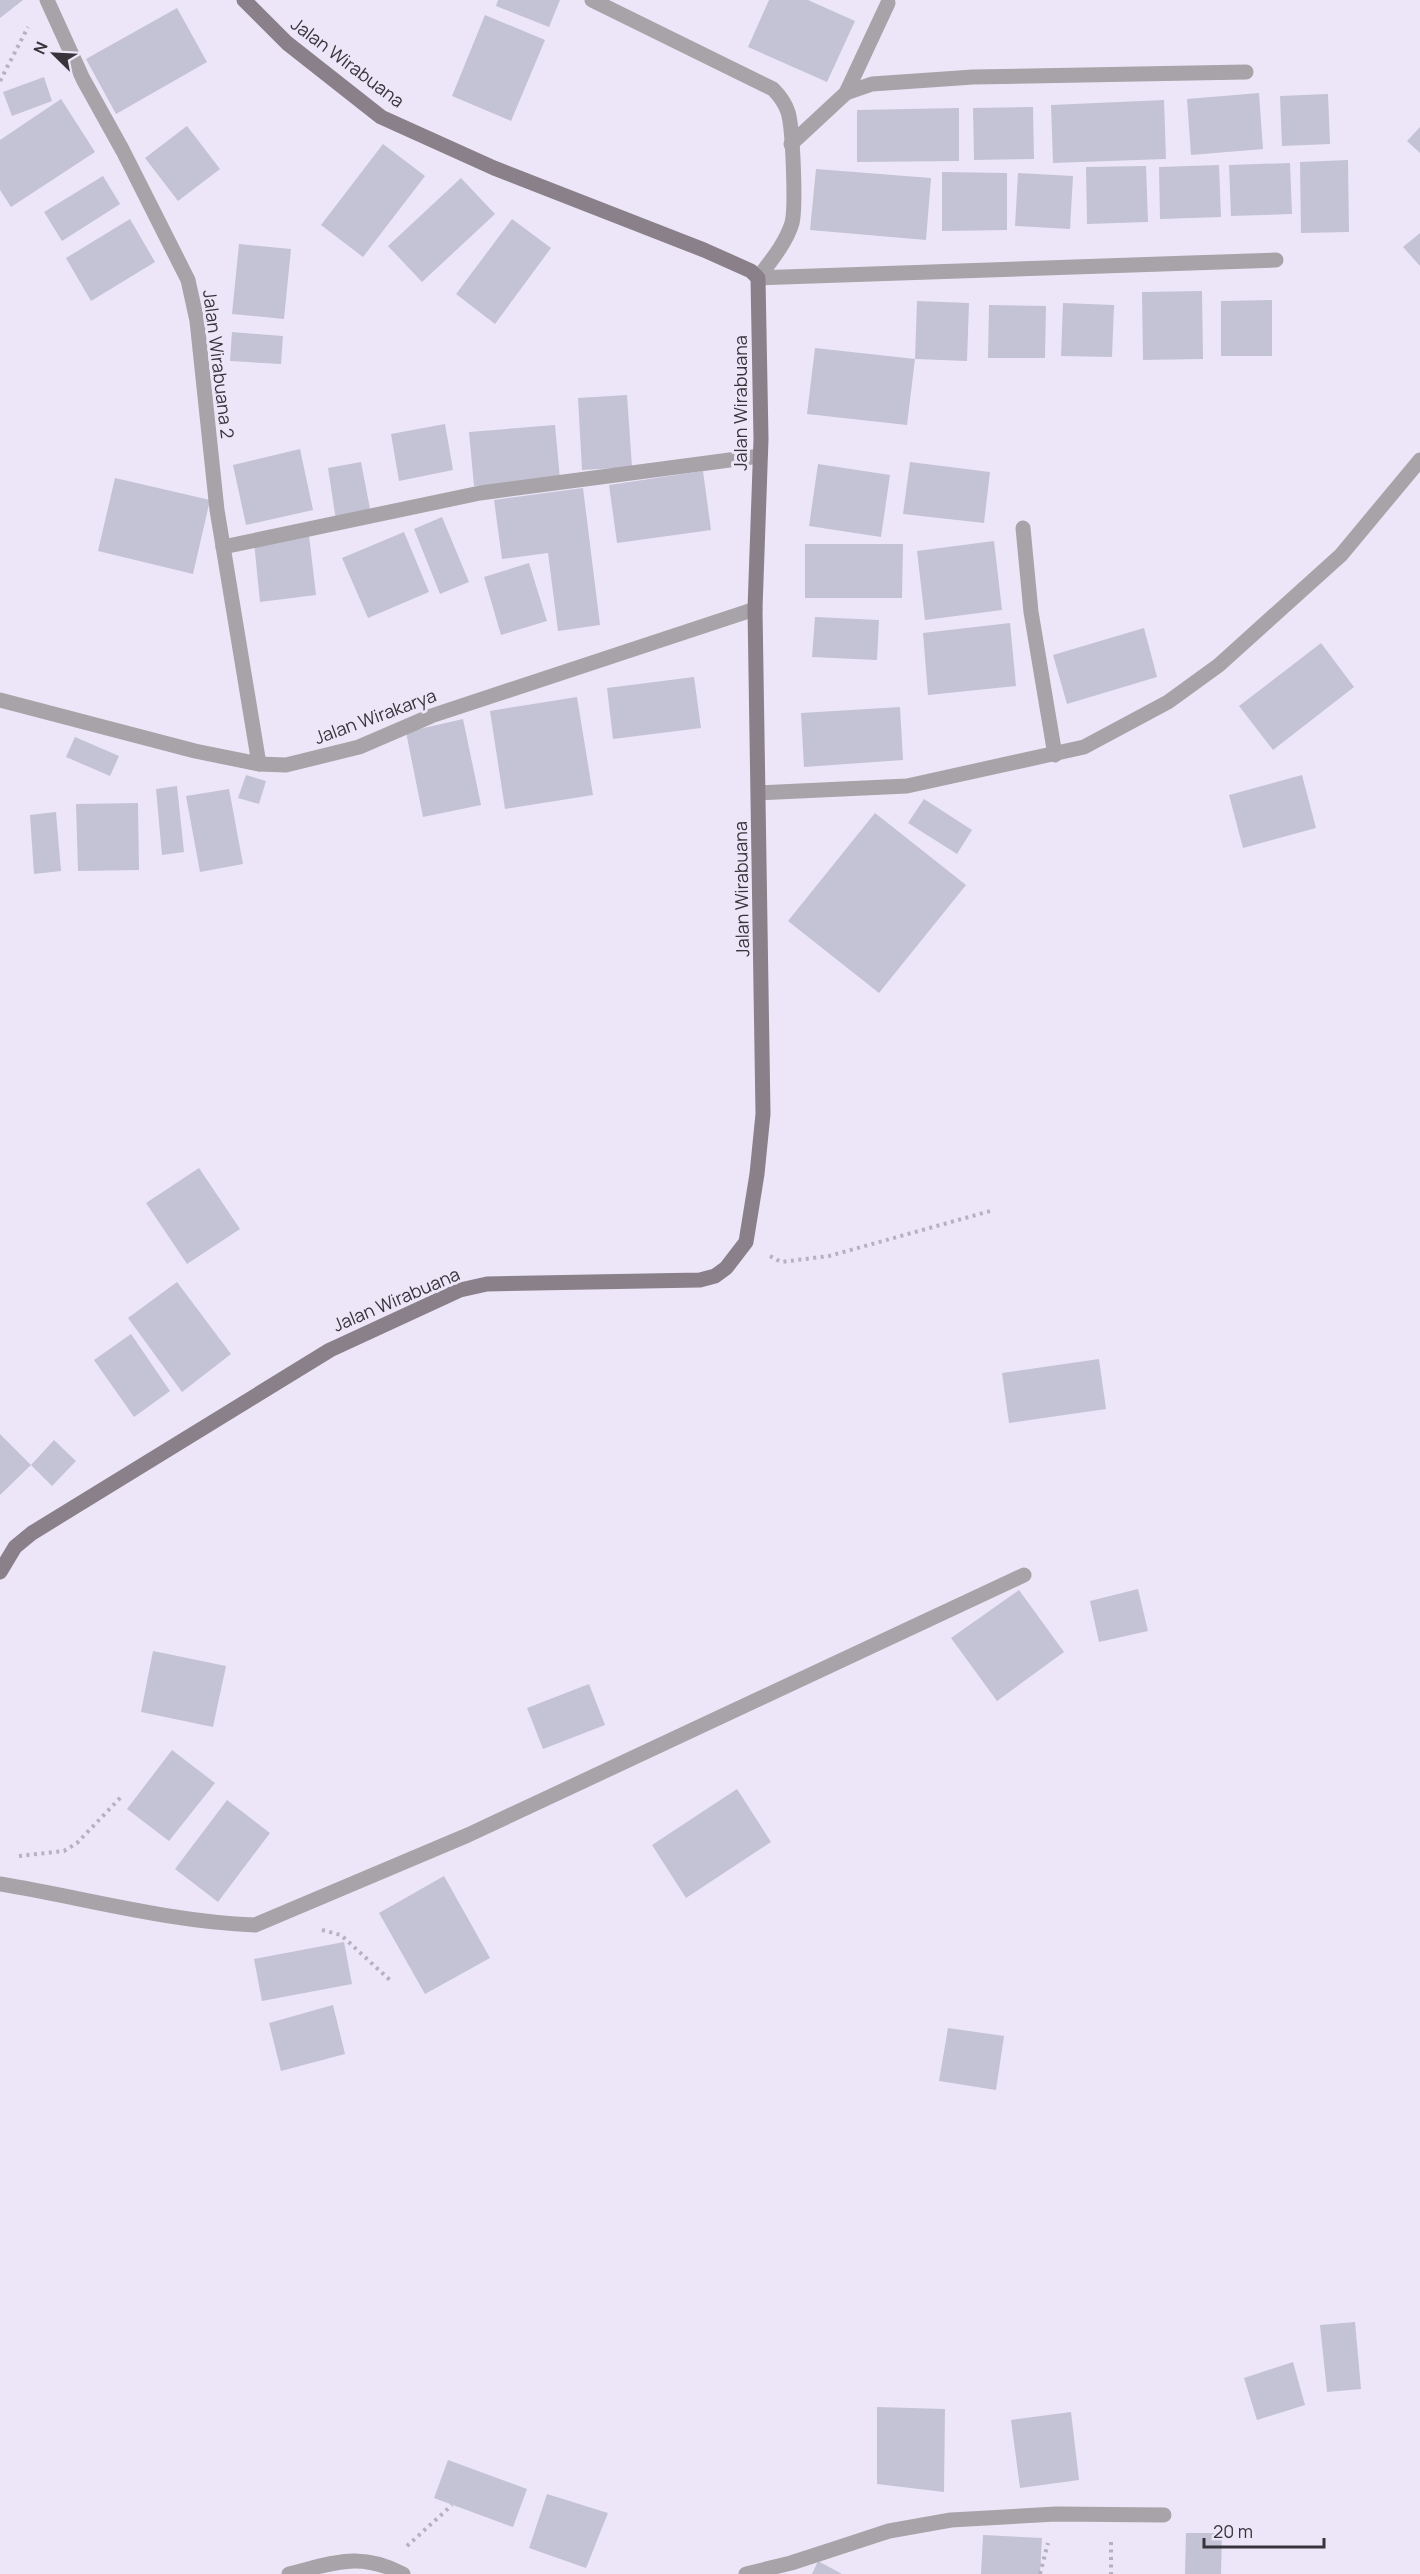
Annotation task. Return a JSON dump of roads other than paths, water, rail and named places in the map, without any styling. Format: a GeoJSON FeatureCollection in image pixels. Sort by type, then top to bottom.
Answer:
{"type":"FeatureCollection","features":[{"type":"Feature","properties":{"kind":"street","name":"Jalan Wirabuana"},"geometry":{"type":"LineString","coordinates":[[0,1572],[15,1547],[32,1533],[330,1350],[396,1317],[460,1290],[487,1284],[700,1280],[715,1276],[726,1268],[746,1242],[757,1174],[763,1114],[755,609],[760,456],[758,279],[751,271],[704,250],[494,168],[381,117],[287,43],[244,0]]}},
{"type":"Feature","properties":{"kind":"street"},"geometry":{"type":"LineString","coordinates":[[592,0],[773,89],[782,99],[789,114],[794,207],[792,223],[785,238],[758,279]]}},
{"type":"Feature","properties":{"kind":"street"},"geometry":{"type":"LineString","coordinates":[[791,144],[846,93],[888,3]]}},
{"type":"Feature","properties":{"kind":"street","name":"Jalan Wirabuana 2"},"geometry":{"type":"LineString","coordinates":[[50,5],[83,79],[123,151],[188,280],[197,321],[223,547],[259,764]]}},
{"type":"Feature","properties":{"kind":"street"},"geometry":{"type":"LineString","coordinates":[[846,93],[872,84],[973,77],[1246,72]]}},
{"type":"Feature","properties":{"kind":"street"},"geometry":{"type":"LineString","coordinates":[[758,279],[1276,260]]}},
{"type":"Feature","properties":{"kind":"street"},"geometry":{"type":"LineString","coordinates":[[223,547],[480,493],[760,456]]}},
{"type":"Feature","properties":{"kind":"street"},"geometry":{"type":"LineString","coordinates":[[759,793],[907,786],[1084,747],[1168,702],[1219,665],[1341,555],[1420,460]]}},
{"type":"Feature","properties":{"kind":"street"},"geometry":{"type":"LineString","coordinates":[[1023,528],[1031,612],[1055,755]]}},
{"type":"Feature","properties":{"kind":"street","name":"Jalan Wirakarya"},"geometry":{"type":"LineString","coordinates":[[0,700],[150,740],[259,764],[286,765],[359,747],[431,716],[755,609]]}},
{"type":"Feature","properties":{"kind":"street"},"geometry":{"type":"LineString","coordinates":[[0,1884],[217,1924],[255,1925],[468,1835],[1024,1575]]}},
{"type":"Feature","properties":{"kind":"street"},"geometry":{"type":"LineString","coordinates":[[746,2574],[791,2563],[889,2531],[959,2519],[1056,2514],[1164,2515]]}},
{"type":"Feature","properties":{"kind":"street"},"geometry":{"type":"LineString","coordinates":[[289,2574],[348,2559],[387,2565],[403,2574]]}}]}
